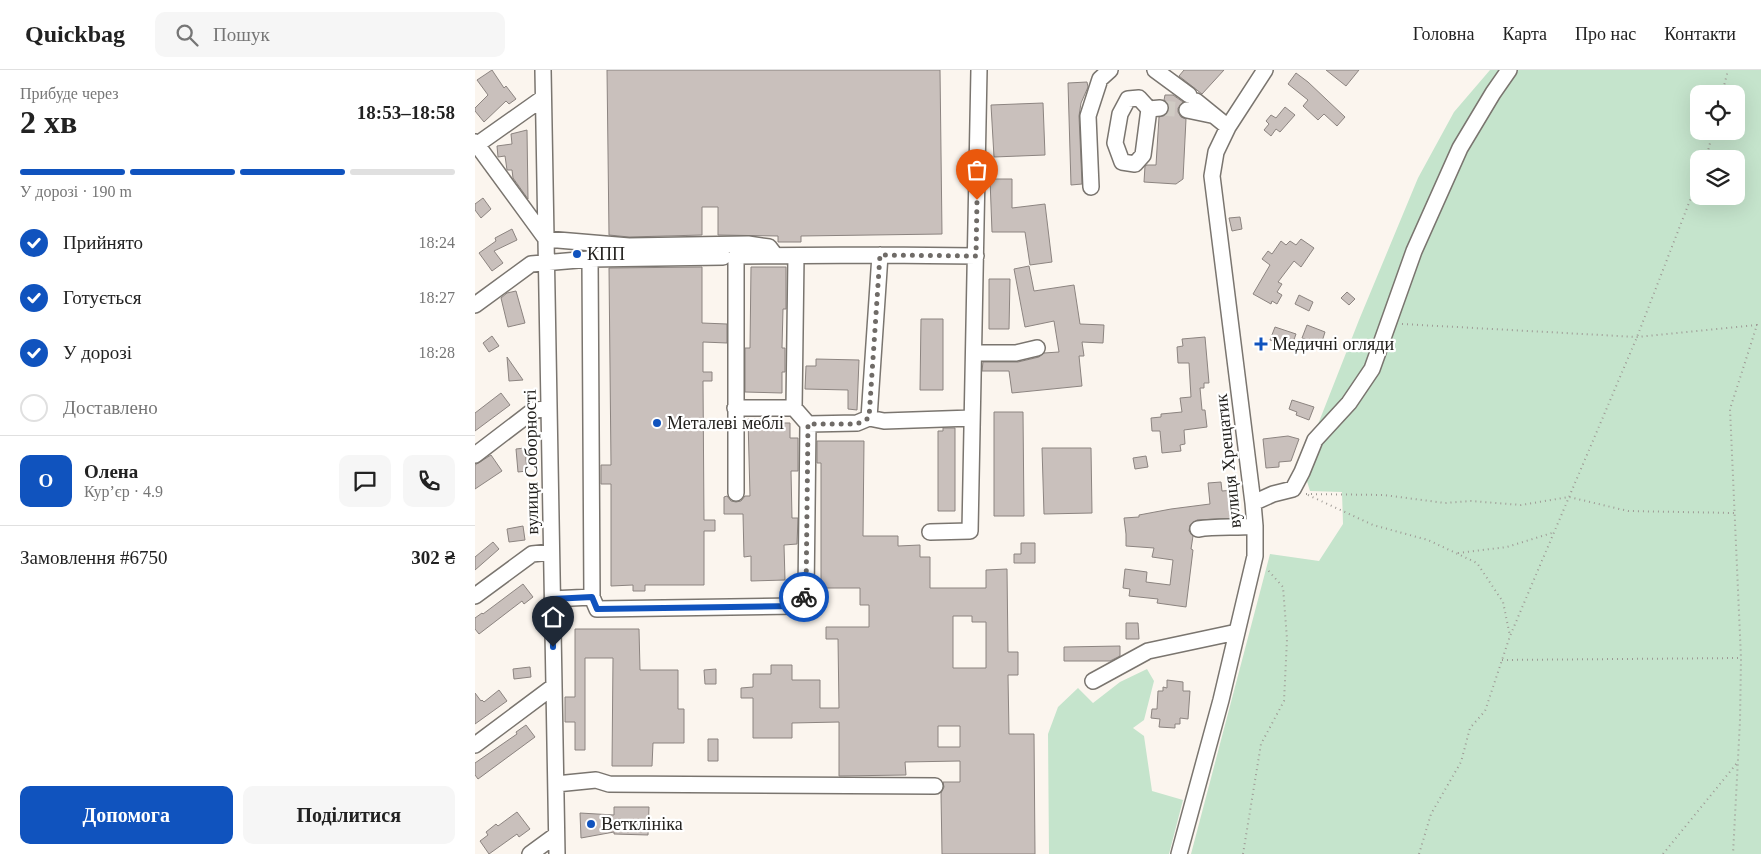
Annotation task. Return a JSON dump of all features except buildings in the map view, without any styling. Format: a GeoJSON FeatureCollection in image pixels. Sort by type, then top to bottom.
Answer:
{"type":"FeatureCollection","features":[{"type":"Feature","properties":{"kind":"street","name":"вулиця Соборності"},"geometry":{"type":"LineString","coordinates":[[543,70],[557,854]]}},
{"type":"Feature","properties":{"kind":"street"},"geometry":{"type":"LineString","coordinates":[[930,532],[970,531],[979,70]]}},
{"type":"Feature","properties":{"kind":"street"},"geometry":{"type":"LineString","coordinates":[[1091,187],[1089,116],[1100,79],[1110,70]]}},
{"type":"Feature","properties":{"kind":"street"},"geometry":{"type":"LineString","coordinates":[[1155,70],[1190,102],[1215,116],[1228,127]]}},
{"type":"Feature","properties":{"kind":"street"},"geometry":{"type":"LineString","coordinates":[[1253,503],[1273,494],[1299,492],[1302,472],[1315,440],[1349,403],[1372,369],[1414,251],[1460,148],[1509,70]]}},
{"type":"Feature","properties":{"kind":"street","name":"вулиця Хрещатик"},"geometry":{"type":"LineString","coordinates":[[1179,854],[1221,700],[1255,556],[1253,503],[1212,176],[1216,152],[1258,72]]}},
{"type":"Feature","properties":{"kind":"street"},"geometry":{"type":"LineString","coordinates":[[543,98],[476,144],[546,239],[629,246],[748,244],[769,248],[776,256]]}},
{"type":"Feature","properties":{"kind":"street"},"geometry":{"type":"LineString","coordinates":[[869,418],[880,255]]}},
{"type":"Feature","properties":{"kind":"street"},"geometry":{"type":"LineString","coordinates":[[736,493],[736,256],[976,256]]}},
{"type":"Feature","properties":{"kind":"street"},"geometry":{"type":"LineString","coordinates":[[590,259],[592,597],[597,609],[796,606],[806,595],[808,424],[794,408],[796,256]]}},
{"type":"Feature","properties":{"kind":"street"},"geometry":{"type":"LineString","coordinates":[[475,305],[531,264],[590,259],[723,257]]}},
{"type":"Feature","properties":{"kind":"street"},"geometry":{"type":"LineString","coordinates":[[974,352],[1016,353],[1037,348]]}},
{"type":"Feature","properties":{"kind":"street"},"geometry":{"type":"LineString","coordinates":[[735,408],[794,408]]}},
{"type":"Feature","properties":{"kind":"street"},"geometry":{"type":"LineString","coordinates":[[475,455],[534,410],[548,409]]}},
{"type":"Feature","properties":{"kind":"street"},"geometry":{"type":"LineString","coordinates":[[808,424],[857,424],[869,418],[884,421],[972,418]]}},
{"type":"Feature","properties":{"kind":"street"},"geometry":{"type":"LineString","coordinates":[[1198,529],[1255,526]]}},
{"type":"Feature","properties":{"kind":"street"},"geometry":{"type":"LineString","coordinates":[[475,596],[532,554],[551,552]]}},
{"type":"Feature","properties":{"kind":"street"},"geometry":{"type":"LineString","coordinates":[[552,599],[592,597]]}},
{"type":"Feature","properties":{"kind":"street"},"geometry":{"type":"LineString","coordinates":[[1093,681],[1147,651],[1237,632]]}},
{"type":"Feature","properties":{"kind":"street"},"geometry":{"type":"LineString","coordinates":[[475,745],[554,686]]}},
{"type":"Feature","properties":{"kind":"street"},"geometry":{"type":"LineString","coordinates":[[556,784],[596,780],[609,784],[935,786]]}},
{"type":"Feature","properties":{"kind":"street"},"geometry":{"type":"LineString","coordinates":[[530,854],[557,835]]}},
{"type":"Feature","properties":{"kind":"path"},"geometry":{"type":"LineString","coordinates":[[1724,85],[1727,70]]}},
{"type":"Feature","properties":{"kind":"path"},"geometry":{"type":"LineString","coordinates":[[1419,854],[1431,814],[1461,762],[1470,728],[1485,711],[1510,636],[1637,337],[1690,200]]}},
{"type":"Feature","properties":{"kind":"path"},"geometry":{"type":"LineString","coordinates":[[1387,323],[1637,337],[1761,325]]}},
{"type":"Feature","properties":{"kind":"path"},"geometry":{"type":"LineString","coordinates":[[1733,854],[1741,658],[1730,408],[1757,325]]}},
{"type":"Feature","properties":{"kind":"path"},"geometry":{"type":"LineString","coordinates":[[1299,492],[1376,495],[1445,502],[1521,505],[1569,497],[1628,511],[1734,513]]}},
{"type":"Feature","properties":{"kind":"path"},"geometry":{"type":"LineString","coordinates":[[1299,492],[1373,525],[1429,540],[1477,563],[1503,602],[1510,636]]}},
{"type":"Feature","properties":{"kind":"path"},"geometry":{"type":"LineString","coordinates":[[1455,553],[1507,547],[1555,532]]}},
{"type":"Feature","properties":{"kind":"path"},"geometry":{"type":"LineString","coordinates":[[1243,854],[1261,744],[1284,701],[1287,639],[1283,587],[1255,556]]}},
{"type":"Feature","properties":{"kind":"path"},"geometry":{"type":"LineString","coordinates":[[1502,660],[1741,658]]}},
{"type":"Feature","properties":{"kind":"path"},"geometry":{"type":"LineString","coordinates":[[1663,854],[1738,761]]}},
{"type":"Feature","properties":{"kind":"green space"},"geometry":{"type":"Polygon","coordinates":[[[1490,70],[1761,70],[1761,854],[1191,854],[1270,554],[1319,561],[1343,524],[1342,492],[1310,491],[1302,465],[1418,178],[1454,112],[1490,70]]]}},
{"type":"Feature","properties":{"kind":"green space"},"geometry":{"type":"Polygon","coordinates":[[[1147,669],[1154,681],[1144,720],[1133,728],[1144,736],[1152,791],[1183,800],[1169,854],[1049,854],[1048,734],[1058,707],[1078,688],[1093,703],[1120,682],[1147,669]]]}},
{"type":"Feature","properties":{"kind":"tunnel"},"geometry":{"type":"LineString","coordinates":[[1160,108],[1187,110]]}},
{"type":"Feature","properties":{"kind":"way so far"},"geometry":{"type":"LineString","coordinates":[[804,597],[806,595],[808,424],[857,424],[869,418],[880,255],[976,256],[977,200]]}},
{"type":"Feature","properties":{"kind":"place","name":"КПП"},"geometry":{"type":"Point","coordinates":[577,254]}},
{"type":"Feature","properties":{"kind":"place","name":"Медичні огляди"},"geometry":{"type":"Point","coordinates":[1261,344]}},
{"type":"Feature","properties":{"kind":"place","name":"Металеві меблі"},"geometry":{"type":"Point","coordinates":[657,423]}},
{"type":"Feature","properties":{"kind":"place","name":"Ветклініка"},"geometry":{"type":"Point","coordinates":[591,824]}},
{"type":"Feature","properties":{"kind":"route"},"geometry":{"type":"LineString","coordinates":[[553,647],[552,599],[592,597],[597,609],[796,606],[804,597]]}}]}
